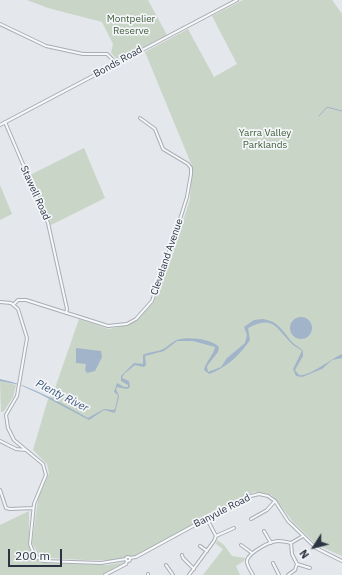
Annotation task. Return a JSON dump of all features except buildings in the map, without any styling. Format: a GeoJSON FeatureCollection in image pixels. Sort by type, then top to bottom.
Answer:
{"type":"FeatureCollection","features":[{"type":"Feature","properties":{"kind":"street","name":"Bonds Road"},"geometry":{"type":"LineString","coordinates":[[0,125],[237,0]]}},
{"type":"Feature","properties":{"kind":"street"},"geometry":{"type":"LineString","coordinates":[[0,24],[42,45],[83,54],[105,54],[111,57],[117,64]]}},
{"type":"Feature","properties":{"kind":"street","name":"Cleveland Avenue"},"geometry":{"type":"LineString","coordinates":[[0,302],[14,304],[18,300],[26,300],[111,326],[131,322],[152,301],[188,197],[191,174],[188,164],[164,149],[152,126],[140,118]]}},
{"type":"Feature","properties":{"kind":"street","name":"Stawell Road"},"geometry":{"type":"LineString","coordinates":[[5,122],[48,223],[67,309],[66,313]]}},
{"type":"Feature","properties":{"kind":"street"},"geometry":{"type":"LineString","coordinates":[[14,304],[23,321],[27,338],[18,389],[14,402],[7,410],[6,421],[14,440],[43,464],[46,476],[34,508],[30,544],[40,560],[101,563],[127,560]]}},
{"type":"Feature","properties":{"kind":"street"},"geometry":{"type":"LineString","coordinates":[[0,441],[16,449],[26,450]]}},
{"type":"Feature","properties":{"kind":"street"},"geometry":{"type":"LineString","coordinates":[[0,490],[6,508],[34,508]]}},
{"type":"Feature","properties":{"kind":"street","name":"Banyule Road"},"geometry":{"type":"LineString","coordinates":[[127,560],[136,557],[256,494],[268,496],[275,501]]}},
{"type":"Feature","properties":{"kind":"street"},"geometry":{"type":"LineString","coordinates":[[251,519],[267,510],[275,501],[288,521],[316,548],[342,561]]}},
{"type":"Feature","properties":{"kind":"street"},"geometry":{"type":"LineString","coordinates":[[207,519],[216,536]]}},
{"type":"Feature","properties":{"kind":"street"},"geometry":{"type":"LineString","coordinates":[[189,575],[216,536],[234,528]]}},
{"type":"Feature","properties":{"kind":"street"},"geometry":{"type":"LineString","coordinates":[[264,531],[271,543]]}},
{"type":"Feature","properties":{"kind":"street"},"geometry":{"type":"LineString","coordinates":[[253,575],[247,564],[252,553],[271,543],[278,541],[291,543],[303,536]]}},
{"type":"Feature","properties":{"kind":"street"},"geometry":{"type":"LineString","coordinates":[[288,575],[295,570],[297,564],[291,550],[291,543]]}},
{"type":"Feature","properties":{"kind":"street"},"geometry":{"type":"LineString","coordinates":[[241,545],[252,553]]}},
{"type":"Feature","properties":{"kind":"street"},"geometry":{"type":"LineString","coordinates":[[200,546],[207,551]]}},
{"type":"Feature","properties":{"kind":"street"},"geometry":{"type":"LineString","coordinates":[[182,555],[194,569]]}},
{"type":"Feature","properties":{"kind":"street"},"geometry":{"type":"LineString","coordinates":[[105,575],[126,564],[127,560]]}},
{"type":"Feature","properties":{"kind":"street"},"geometry":{"type":"LineString","coordinates":[[273,563],[279,575]]}},
{"type":"Feature","properties":{"kind":"street"},"geometry":{"type":"LineString","coordinates":[[297,564],[310,568]]}},
{"type":"Feature","properties":{"kind":"street"},"geometry":{"type":"LineString","coordinates":[[166,566],[173,575]]}},
{"type":"Feature","properties":{"kind":"street"},"geometry":{"type":"LineString","coordinates":[[113,570],[115,575]]}},
{"type":"Feature","properties":{"kind":"green space","name":"Montpelier Reserve"},"geometry":{"type":"Polygon","coordinates":[[[27,0],[148,0],[167,35],[118,60],[111,53],[113,44],[102,22],[48,8],[27,0]]]}},
{"type":"Feature","properties":{"kind":"green space","name":"Yarra Valley Parklands"},"geometry":{"type":"Polygon","coordinates":[[[243,0],[332,0],[342,14],[342,556],[317,545],[293,522],[272,495],[254,492],[136,556],[115,560],[78,560],[40,557],[32,543],[38,499],[49,473],[47,464],[33,450],[48,399],[53,394],[79,319],[109,329],[134,322],[154,302],[190,199],[192,166],[145,52],[188,29],[214,77],[237,64],[212,16],[243,0]]]}},
{"type":"Feature","properties":{"kind":"green space"},"geometry":{"type":"Polygon","coordinates":[[[84,148],[105,198],[51,225],[30,175],[84,148]]]}},
{"type":"Feature","properties":{"kind":"green space"},"geometry":{"type":"Polygon","coordinates":[[[0,185],[12,214],[0,220],[0,185]]]}},
{"type":"Feature","properties":{"kind":"green space"},"geometry":{"type":"Polygon","coordinates":[[[0,381],[16,385],[13,397],[4,411],[1,412],[0,381]]]}},
{"type":"Feature","properties":{"kind":"green space"},"geometry":{"type":"Polygon","coordinates":[[[29,511],[29,544],[35,558],[44,563],[107,565],[125,562],[102,575],[0,575],[0,525],[29,511]]]}},
{"type":"Feature","properties":{"kind":"green space"},"geometry":{"type":"Polygon","coordinates":[[[217,540],[224,545],[232,556],[245,558],[244,561],[236,566],[240,575],[203,575],[223,549],[216,544],[217,540]]]}},
{"type":"Feature","properties":{"kind":"water"},"geometry":{"type":"Polygon","coordinates":[[[301,317],[309,320],[312,328],[309,336],[301,339],[293,336],[290,328],[293,320],[301,317]]]}},
{"type":"Feature","properties":{"kind":"water"},"geometry":{"type":"Polygon","coordinates":[[[254,320],[269,320],[277,325],[293,343],[303,351],[303,356],[295,370],[299,375],[314,371],[332,360],[322,369],[302,377],[296,376],[293,369],[302,351],[292,344],[277,328],[269,323],[257,324],[248,328],[250,340],[242,351],[227,365],[209,374],[204,370],[215,347],[193,341],[177,341],[164,351],[145,356],[146,365],[144,367],[135,365],[124,374],[122,378],[129,381],[130,387],[127,389],[117,387],[116,389],[119,396],[115,413],[104,410],[89,420],[20,385],[0,381],[0,379],[12,382],[35,390],[88,418],[104,409],[115,409],[118,395],[114,392],[117,383],[124,387],[128,387],[128,385],[121,381],[121,376],[134,363],[143,364],[143,355],[161,350],[175,341],[181,339],[193,338],[205,340],[216,344],[219,347],[218,352],[207,366],[208,372],[221,367],[227,358],[245,343],[247,335],[244,327],[254,320]]]}},
{"type":"Feature","properties":{"kind":"water"},"geometry":{"type":"Polygon","coordinates":[[[76,348],[101,351],[102,357],[95,371],[87,373],[85,370],[86,364],[76,363],[76,348]]]}},
{"type":"Feature","properties":{"kind":"water"},"geometry":{"type":"Polygon","coordinates":[[[342,354],[342,358],[332,360],[342,354]]]}},
{"type":"Feature","properties":{"kind":"waterway"},"geometry":{"type":"LineString","coordinates":[[319,116],[327,107],[342,111]]}},
{"type":"Feature","properties":{"kind":"water label","name":"Plenty River"},"geometry":{"type":"Point","coordinates":[62,396]}}]}
